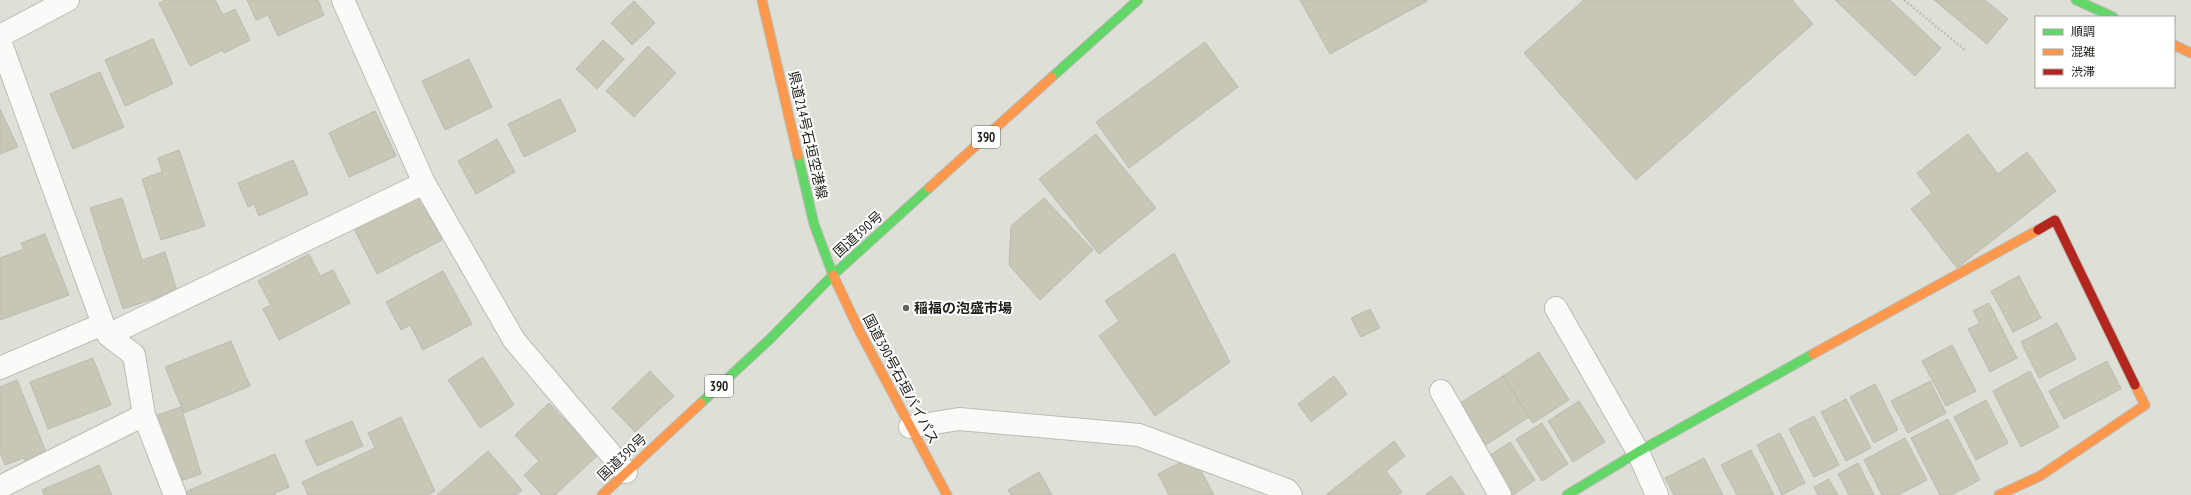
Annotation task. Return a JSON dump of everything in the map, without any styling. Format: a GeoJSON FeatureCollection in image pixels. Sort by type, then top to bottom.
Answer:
{"type":"FeatureCollection","features":[{"type":"Feature","properties":{"kind":"main road","name":"県道214号石垣空港線"},"geometry":{"type":"LineString","coordinates":[[762,0],[814,224],[834,275]]}},
{"type":"Feature","properties":{"kind":"main road","name":"国道390号"},"geometry":{"type":"LineString","coordinates":[[602,495],[770,339],[834,275],[1138,0]]}},
{"type":"Feature","properties":{"kind":"main road"},"geometry":{"type":"LineString","coordinates":[[2076,0],[2111,16]]}},
{"type":"Feature","properties":{"kind":"main road"},"geometry":{"type":"LineString","coordinates":[[2175,45],[2191,53]]}},
{"type":"Feature","properties":{"kind":"main road"},"geometry":{"type":"LineString","coordinates":[[1567,495],[1638,452],[2055,220],[2146,405],[2040,476],[1999,495]]}},
{"type":"Feature","properties":{"kind":"main road","name":"国道390号石垣バイパス"},"geometry":{"type":"LineString","coordinates":[[834,275],[860,332],[947,495]]}},
{"type":"Feature","properties":{"kind":"street"},"geometry":{"type":"LineString","coordinates":[[0,36],[68,0]]}},
{"type":"Feature","properties":{"kind":"street"},"geometry":{"type":"LineString","coordinates":[[343,0],[424,183],[514,340],[626,472]]}},
{"type":"Feature","properties":{"kind":"street"},"geometry":{"type":"LineString","coordinates":[[0,41],[106,330],[134,355],[144,415],[174,495]]}},
{"type":"Feature","properties":{"kind":"street"},"geometry":{"type":"LineString","coordinates":[[0,368],[106,330],[424,183]]}},
{"type":"Feature","properties":{"kind":"street"},"geometry":{"type":"LineString","coordinates":[[1556,308],[1638,452],[1657,495]]}},
{"type":"Feature","properties":{"kind":"street"},"geometry":{"type":"LineString","coordinates":[[1441,391],[1500,495]]}},
{"type":"Feature","properties":{"kind":"street"},"geometry":{"type":"LineString","coordinates":[[0,487],[144,415]]}},
{"type":"Feature","properties":{"kind":"street"},"geometry":{"type":"LineString","coordinates":[[910,427],[959,419],[1139,435],[1287,490],[1291,495]]}},
{"type":"Feature","properties":{"kind":"path"},"geometry":{"type":"LineString","coordinates":[[1904,0],[1966,51]]}},
{"type":"Feature","properties":{"kind":"building"},"geometry":{"type":"Polygon","coordinates":[[[165,0],[215,0],[223,15],[235,9],[250,40],[224,53],[223,50],[190,66],[159,3],[165,0]]]}},
{"type":"Feature","properties":{"kind":"building"},"geometry":{"type":"Polygon","coordinates":[[[247,0],[318,0],[324,15],[278,36],[268,15],[256,20],[247,0]]]}},
{"type":"Feature","properties":{"kind":"building"},"geometry":{"type":"Polygon","coordinates":[[[1300,0],[1427,0],[1427,1],[1330,54],[1300,0]]]}},
{"type":"Feature","properties":{"kind":"building"},"geometry":{"type":"Polygon","coordinates":[[[1584,0],[1792,0],[1813,24],[1636,180],[1524,53],[1584,0]]]}},
{"type":"Feature","properties":{"kind":"building"},"geometry":{"type":"Polygon","coordinates":[[[1835,0],[1890,0],[1941,48],[1915,76],[1835,0]]]}},
{"type":"Feature","properties":{"kind":"building"},"geometry":{"type":"Polygon","coordinates":[[[1934,0],[1985,0],[2008,19],[1987,44],[1934,0]]]}},
{"type":"Feature","properties":{"kind":"building"},"geometry":{"type":"Polygon","coordinates":[[[634,1],[655,23],[632,45],[611,23],[634,1]]]}},
{"type":"Feature","properties":{"kind":"building"},"geometry":{"type":"Polygon","coordinates":[[[153,39],[173,84],[125,106],[105,60],[153,39]]]}},
{"type":"Feature","properties":{"kind":"building"},"geometry":{"type":"Polygon","coordinates":[[[603,40],[624,59],[597,89],[576,69],[603,40]]]}},
{"type":"Feature","properties":{"kind":"building"},"geometry":{"type":"Polygon","coordinates":[[[1205,42],[1238,87],[1129,168],[1096,122],[1205,42]]]}},
{"type":"Feature","properties":{"kind":"building"},"geometry":{"type":"Polygon","coordinates":[[[648,46],[676,73],[634,117],[606,91],[648,46]]]}},
{"type":"Feature","properties":{"kind":"building"},"geometry":{"type":"Polygon","coordinates":[[[469,59],[492,107],[445,130],[422,81],[469,59]]]}},
{"type":"Feature","properties":{"kind":"building"},"geometry":{"type":"Polygon","coordinates":[[[100,72],[124,127],[73,149],[50,94],[100,72]]]}},
{"type":"Feature","properties":{"kind":"building"},"geometry":{"type":"Polygon","coordinates":[[[560,99],[576,131],[524,157],[508,124],[560,99]]]}},
{"type":"Feature","properties":{"kind":"building"},"geometry":{"type":"Polygon","coordinates":[[[0,109],[18,147],[0,154],[0,109]]]}},
{"type":"Feature","properties":{"kind":"building"},"geometry":{"type":"Polygon","coordinates":[[[375,111],[396,156],[349,177],[329,133],[375,111]]]}},
{"type":"Feature","properties":{"kind":"building"},"geometry":{"type":"Polygon","coordinates":[[[1096,134],[1156,208],[1099,254],[1039,179],[1096,134]]]}},
{"type":"Feature","properties":{"kind":"building"},"geometry":{"type":"Polygon","coordinates":[[[1968,134],[1998,174],[2027,152],[2056,191],[1957,268],[1911,209],[1932,193],[1917,173],[1968,134]]]}},
{"type":"Feature","properties":{"kind":"building"},"geometry":{"type":"Polygon","coordinates":[[[497,139],[515,172],[476,194],[458,161],[497,139]]]}},
{"type":"Feature","properties":{"kind":"building"},"geometry":{"type":"Polygon","coordinates":[[[179,150],[205,226],[161,240],[142,179],[162,172],[158,158],[179,150]]]}},
{"type":"Feature","properties":{"kind":"building"},"geometry":{"type":"Polygon","coordinates":[[[293,160],[308,194],[259,216],[254,204],[248,207],[238,183],[293,160]]]}},
{"type":"Feature","properties":{"kind":"building"},"geometry":{"type":"Polygon","coordinates":[[[420,196],[442,240],[377,274],[354,229],[420,196]]]}},
{"type":"Feature","properties":{"kind":"building"},"geometry":{"type":"Polygon","coordinates":[[[122,198],[142,260],[165,252],[177,291],[123,309],[90,208],[122,198]]]}},
{"type":"Feature","properties":{"kind":"building"},"geometry":{"type":"Polygon","coordinates":[[[1044,198],[1093,250],[1040,300],[1009,265],[1011,226],[1044,198]]]}},
{"type":"Feature","properties":{"kind":"building"},"geometry":{"type":"Polygon","coordinates":[[[45,234],[69,295],[0,320],[0,258],[24,249],[21,243],[45,234]]]}},
{"type":"Feature","properties":{"kind":"building"},"geometry":{"type":"Polygon","coordinates":[[[1174,253],[1230,362],[1155,416],[1099,336],[1119,321],[1105,301],[1174,253]]]}},
{"type":"Feature","properties":{"kind":"building"},"geometry":{"type":"Polygon","coordinates":[[[309,254],[320,276],[333,270],[350,303],[279,340],[263,309],[271,305],[258,281],[309,254]]]}},
{"type":"Feature","properties":{"kind":"building"},"geometry":{"type":"Polygon","coordinates":[[[443,271],[472,324],[423,350],[410,325],[401,330],[386,302],[443,271]]]}},
{"type":"Feature","properties":{"kind":"building"},"geometry":{"type":"Polygon","coordinates":[[[2019,276],[2041,318],[2013,332],[1991,291],[2019,276]]]}},
{"type":"Feature","properties":{"kind":"building"},"geometry":{"type":"Polygon","coordinates":[[[1989,303],[2017,358],[1990,372],[1968,329],[1980,323],[1973,311],[1989,303]]]}},
{"type":"Feature","properties":{"kind":"building"},"geometry":{"type":"Polygon","coordinates":[[[1370,309],[1380,328],[1361,337],[1351,318],[1370,309]]]}},
{"type":"Feature","properties":{"kind":"building"},"geometry":{"type":"Polygon","coordinates":[[[2057,323],[2076,359],[2039,378],[2021,342],[2057,323]]]}},
{"type":"Feature","properties":{"kind":"building"},"geometry":{"type":"Polygon","coordinates":[[[231,341],[250,386],[184,413],[165,367],[231,341]]]}},
{"type":"Feature","properties":{"kind":"building"},"geometry":{"type":"Polygon","coordinates":[[[1952,345],[1976,391],[1946,406],[1922,361],[1952,345]]]}},
{"type":"Feature","properties":{"kind":"building"},"geometry":{"type":"Polygon","coordinates":[[[1539,352],[1569,400],[1533,423],[1503,376],[1539,352]]]}},
{"type":"Feature","properties":{"kind":"building"},"geometry":{"type":"Polygon","coordinates":[[[483,357],[514,405],[480,428],[448,380],[483,357]]]}},
{"type":"Feature","properties":{"kind":"building"},"geometry":{"type":"Polygon","coordinates":[[[93,358],[111,405],[48,429],[30,382],[93,358]]]}},
{"type":"Feature","properties":{"kind":"building"},"geometry":{"type":"Polygon","coordinates":[[[2107,361],[2121,389],[2064,419],[2049,391],[2107,361]]]}},
{"type":"Feature","properties":{"kind":"building"},"geometry":{"type":"Polygon","coordinates":[[[650,371],[674,396],[635,432],[612,408],[650,371]]]}},
{"type":"Feature","properties":{"kind":"building"},"geometry":{"type":"Polygon","coordinates":[[[2030,371],[2059,427],[2021,447],[1993,391],[2030,371]]]}},
{"type":"Feature","properties":{"kind":"building"},"geometry":{"type":"Polygon","coordinates":[[[1334,376],[1347,394],[1311,422],[1298,404],[1334,376]]]}},
{"type":"Feature","properties":{"kind":"building"},"geometry":{"type":"Polygon","coordinates":[[[1503,376],[1529,417],[1484,446],[1457,405],[1503,376]]]}},
{"type":"Feature","properties":{"kind":"building"},"geometry":{"type":"Polygon","coordinates":[[[17,380],[48,457],[27,467],[24,458],[5,465],[0,452],[0,387],[17,380]]]}},
{"type":"Feature","properties":{"kind":"building"},"geometry":{"type":"Polygon","coordinates":[[[1930,381],[1946,413],[1908,433],[1891,401],[1930,381]]]}},
{"type":"Feature","properties":{"kind":"building"},"geometry":{"type":"Polygon","coordinates":[[[1875,384],[1898,430],[1874,443],[1850,397],[1875,384]]]}},
{"type":"Feature","properties":{"kind":"building"},"geometry":{"type":"Polygon","coordinates":[[[1846,399],[1871,448],[1846,461],[1821,412],[1846,399]]]}},
{"type":"Feature","properties":{"kind":"building"},"geometry":{"type":"Polygon","coordinates":[[[1986,400],[2008,443],[1976,460],[1954,417],[1986,400]]]}},
{"type":"Feature","properties":{"kind":"building"},"geometry":{"type":"Polygon","coordinates":[[[1579,401],[1605,442],[1573,462],[1548,421],[1579,401]]]}},
{"type":"Feature","properties":{"kind":"building"},"geometry":{"type":"Polygon","coordinates":[[[549,403],[598,455],[555,495],[542,495],[524,475],[539,461],[515,435],[549,403]]]}},
{"type":"Feature","properties":{"kind":"building"},"geometry":{"type":"Polygon","coordinates":[[[181,407],[201,474],[177,482],[157,415],[181,407]]]}},
{"type":"Feature","properties":{"kind":"building"},"geometry":{"type":"Polygon","coordinates":[[[1814,416],[1839,465],[1814,477],[1789,429],[1814,416]]]}},
{"type":"Feature","properties":{"kind":"building"},"geometry":{"type":"Polygon","coordinates":[[[401,417],[435,491],[427,495],[308,495],[302,482],[375,448],[368,433],[401,417]]]}},
{"type":"Feature","properties":{"kind":"building"},"geometry":{"type":"Polygon","coordinates":[[[1948,419],[1980,480],[1951,495],[1940,495],[1911,438],[1948,419]]]}},
{"type":"Feature","properties":{"kind":"building"},"geometry":{"type":"Polygon","coordinates":[[[352,421],[363,446],[317,466],[305,441],[352,421]]]}},
{"type":"Feature","properties":{"kind":"building"},"geometry":{"type":"Polygon","coordinates":[[[1542,423],[1568,464],[1542,481],[1516,439],[1542,423]]]}},
{"type":"Feature","properties":{"kind":"building"},"geometry":{"type":"Polygon","coordinates":[[[1780,433],[1805,483],[1782,495],[1757,445],[1780,433]]]}},
{"type":"Feature","properties":{"kind":"building"},"geometry":{"type":"Polygon","coordinates":[[[1905,438],[1927,480],[1898,495],[1882,495],[1864,460],[1905,438]]]}},
{"type":"Feature","properties":{"kind":"building"},"geometry":{"type":"Polygon","coordinates":[[[1394,441],[1405,456],[1386,471],[1402,492],[1397,495],[1326,495],[1394,441]]]}},
{"type":"Feature","properties":{"kind":"building"},"geometry":{"type":"Polygon","coordinates":[[[1510,442],[1535,480],[1513,495],[1509,495],[1486,458],[1510,442]]]}},
{"type":"Feature","properties":{"kind":"building"},"geometry":{"type":"Polygon","coordinates":[[[1751,450],[1774,495],[1737,495],[1721,465],[1751,450]]]}},
{"type":"Feature","properties":{"kind":"building"},"geometry":{"type":"Polygon","coordinates":[[[488,451],[522,490],[516,495],[437,495],[488,451]]]}},
{"type":"Feature","properties":{"kind":"building"},"geometry":{"type":"Polygon","coordinates":[[[275,454],[289,487],[275,493],[275,495],[178,495],[275,454]]]}},
{"type":"Feature","properties":{"kind":"building"},"geometry":{"type":"Polygon","coordinates":[[[1193,456],[1214,495],[1169,495],[1158,474],[1193,456]]]}},
{"type":"Feature","properties":{"kind":"building"},"geometry":{"type":"Polygon","coordinates":[[[1704,458],[1723,495],[1674,495],[1665,478],[1704,458]]]}},
{"type":"Feature","properties":{"kind":"building"},"geometry":{"type":"Polygon","coordinates":[[[1858,463],[1874,495],[1849,495],[1838,474],[1858,463]]]}},
{"type":"Feature","properties":{"kind":"building"},"geometry":{"type":"Polygon","coordinates":[[[99,465],[112,495],[44,495],[42,490],[99,465]]]}},
{"type":"Feature","properties":{"kind":"building"},"geometry":{"type":"Polygon","coordinates":[[[1039,472],[1052,495],[1011,495],[1008,490],[1039,472]]]}},
{"type":"Feature","properties":{"kind":"building"},"geometry":{"type":"Polygon","coordinates":[[[1451,476],[1465,495],[1425,495],[1451,476]]]}},
{"type":"Feature","properties":{"kind":"building"},"geometry":{"type":"Polygon","coordinates":[[[1829,479],[1838,495],[1818,495],[1814,487],[1829,479]]]}},
{"type":"Feature","properties":{"kind":"traffic: fast"},"geometry":{"type":"LineString","coordinates":[[1052,77],[1138,0]]}},
{"type":"Feature","properties":{"kind":"traffic: fast"},"geometry":{"type":"LineString","coordinates":[[2076,0],[2111,16]]}},
{"type":"Feature","properties":{"kind":"traffic: fast"},"geometry":{"type":"LineString","coordinates":[[798,156],[814,224],[833,275]]}},
{"type":"Feature","properties":{"kind":"traffic: fast"},"geometry":{"type":"LineString","coordinates":[[701,403],[770,339],[833,275],[929,188]]}},
{"type":"Feature","properties":{"kind":"traffic: fast"},"geometry":{"type":"LineString","coordinates":[[1567,495],[1638,452],[1813,354]]}},
{"type":"Feature","properties":{"kind":"traffic: slow"},"geometry":{"type":"LineString","coordinates":[[762,0],[798,156]]}},
{"type":"Feature","properties":{"kind":"traffic: slow"},"geometry":{"type":"LineString","coordinates":[[2175,45],[2191,53]]}},
{"type":"Feature","properties":{"kind":"traffic: slow"},"geometry":{"type":"LineString","coordinates":[[929,188],[1052,77]]}},
{"type":"Feature","properties":{"kind":"traffic: slow"},"geometry":{"type":"LineString","coordinates":[[1813,354],[2038,230]]}},
{"type":"Feature","properties":{"kind":"traffic: slow"},"geometry":{"type":"LineString","coordinates":[[833,275],[860,332],[947,495]]}},
{"type":"Feature","properties":{"kind":"traffic: slow"},"geometry":{"type":"LineString","coordinates":[[1999,495],[2040,476],[2145,405],[2135,385]]}},
{"type":"Feature","properties":{"kind":"traffic: slow"},"geometry":{"type":"LineString","coordinates":[[602,495],[701,403]]}},
{"type":"Feature","properties":{"kind":"traffic: jam"},"geometry":{"type":"LineString","coordinates":[[2038,230],[2055,220],[2135,385]]}},
{"type":"Feature","properties":{"kind":"place","name":"稲福の泡盛市場"},"geometry":{"type":"Point","coordinates":[906,308]}}]}
